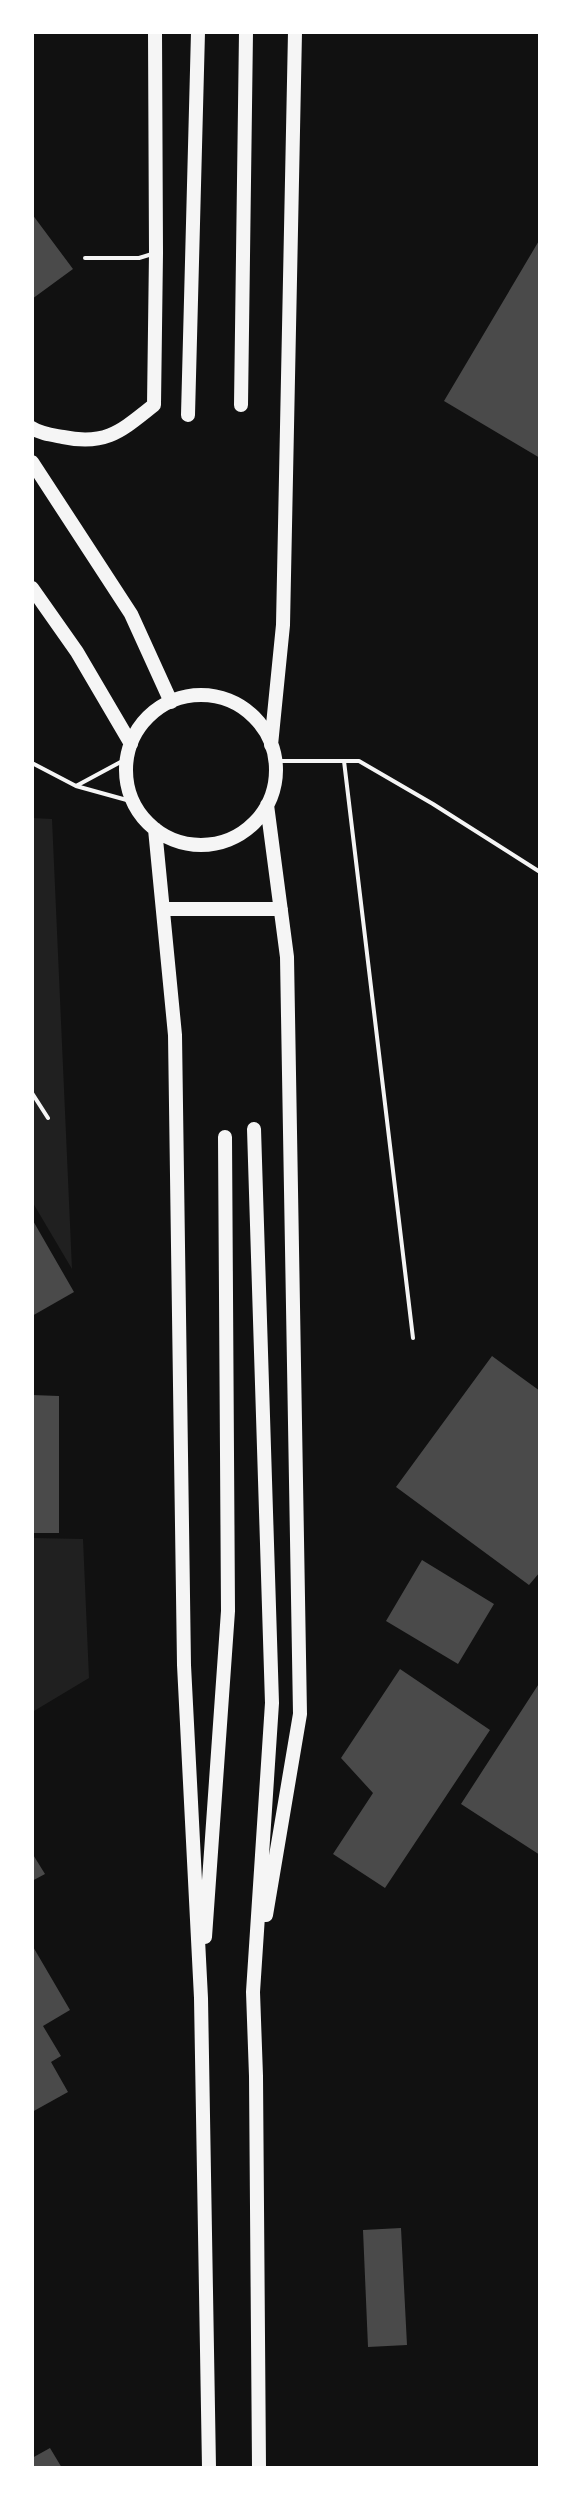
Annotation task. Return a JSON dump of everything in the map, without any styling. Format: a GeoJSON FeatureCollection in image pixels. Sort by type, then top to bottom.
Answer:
{"type":"FeatureCollection","features":[{"type":"Feature","properties":{"kind":"highway"},"geometry":{"type":"LineString","coordinates":[[32,428],[38,432],[78,440],[100,440],[127,427],[154,404],[156,253],[155,32]]}},
{"type":"Feature","properties":{"kind":"highway"},"geometry":{"type":"LineString","coordinates":[[188,415],[198,32]]}},
{"type":"Feature","properties":{"kind":"highway"},"geometry":{"type":"LineString","coordinates":[[241,405],[246,32]]}},
{"type":"Feature","properties":{"kind":"highway"},"geometry":{"type":"LineString","coordinates":[[271,745],[282,625],[295,32]]}},
{"type":"Feature","properties":{"kind":"highway"},"geometry":{"type":"LineString","coordinates":[[32,462],[131,614],[171,702]]}},
{"type":"Feature","properties":{"kind":"highway"},"geometry":{"type":"LineString","coordinates":[[32,588],[76,652],[130,751]]}},
{"type":"Feature","properties":{"kind":"highway"},"geometry":{"type":"LineString","coordinates":[[204,695],[227,700],[248,712],[264,729],[271,745],[277,773],[272,797],[261,817],[244,833],[223,843],[199,846],[176,841],[155,829],[139,812],[129,790],[126,767],[130,751],[143,723],[160,708],[171,702],[181,698],[204,695]]}},
{"type":"Feature","properties":{"kind":"highway"},"geometry":{"type":"LineString","coordinates":[[253,1992],[300,1714],[287,957],[267,805]]}},
{"type":"Feature","properties":{"kind":"highway"},"geometry":{"type":"LineString","coordinates":[[155,829],[175,1035],[184,1665],[201,1998],[209,2468]]}},
{"type":"Feature","properties":{"kind":"highway"},"geometry":{"type":"LineString","coordinates":[[163,909],[281,909]]}},
{"type":"Feature","properties":{"kind":"highway"},"geometry":{"type":"LineString","coordinates":[[254,1129],[272,1703],[253,1992],[256,2076],[259,2468]]}},
{"type":"Feature","properties":{"kind":"highway"},"geometry":{"type":"LineString","coordinates":[[201,1998],[228,1612],[225,1137]]}},
{"type":"Feature","properties":{"kind":"lane"},"geometry":{"type":"LineString","coordinates":[[85,258],[139,258],[156,253]]}},
{"type":"Feature","properties":{"kind":"lane"},"geometry":{"type":"LineString","coordinates":[[76,786],[130,751]]}},
{"type":"Feature","properties":{"kind":"lane"},"geometry":{"type":"LineString","coordinates":[[275,761],[359,761],[433,804],[540,872]]}},
{"type":"Feature","properties":{"kind":"lane"},"geometry":{"type":"LineString","coordinates":[[344,761],[413,1338]]}},
{"type":"Feature","properties":{"kind":"lane"},"geometry":{"type":"LineString","coordinates":[[32,763],[76,786],[134,802]]}},
{"type":"Feature","properties":{"kind":"lane"},"geometry":{"type":"LineString","coordinates":[[32,1093],[48,1118]]}},
{"type":"Feature","properties":{"kind":"shaded area"},"geometry":{"type":"Polygon","coordinates":[[[32,818],[52,819],[72,1269],[33,1203],[32,818]]]}},
{"type":"Feature","properties":{"kind":"shaded area"},"geometry":{"type":"Polygon","coordinates":[[[33,1538],[83,1539],[89,1678],[34,1711],[33,1538]]]}},
{"type":"Feature","properties":{"kind":"building"},"geometry":{"type":"Polygon","coordinates":[[[32,214],[73,269],[32,299],[32,214]]]}},
{"type":"Feature","properties":{"kind":"building"},"geometry":{"type":"Polygon","coordinates":[[[540,239],[540,458],[444,401],[540,239]]]}},
{"type":"Feature","properties":{"kind":"building"},"geometry":{"type":"Polygon","coordinates":[[[32,1219],[74,1292],[32,1316],[32,1219]]]}},
{"type":"Feature","properties":{"kind":"building"},"geometry":{"type":"Polygon","coordinates":[[[492,1356],[540,1391],[540,1572],[529,1585],[396,1487],[492,1356]]]}},
{"type":"Feature","properties":{"kind":"building"},"geometry":{"type":"Polygon","coordinates":[[[32,1395],[59,1396],[59,1533],[32,1533],[32,1395]]]}},
{"type":"Feature","properties":{"kind":"building"},"geometry":{"type":"Polygon","coordinates":[[[422,1560],[494,1604],[458,1664],[386,1621],[422,1560]]]}},
{"type":"Feature","properties":{"kind":"building"},"geometry":{"type":"Polygon","coordinates":[[[400,1669],[490,1730],[385,1888],[333,1854],[373,1793],[341,1758],[400,1669]]]}},
{"type":"Feature","properties":{"kind":"building"},"geometry":{"type":"Polygon","coordinates":[[[540,1682],[540,1855],[461,1804],[540,1682]]]}},
{"type":"Feature","properties":{"kind":"building"},"geometry":{"type":"Polygon","coordinates":[[[32,1853],[45,1874],[32,1881],[32,1853]]]}},
{"type":"Feature","properties":{"kind":"building"},"geometry":{"type":"Polygon","coordinates":[[[32,1945],[70,2010],[43,2026],[61,2056],[51,2062],[68,2092],[32,2112],[32,1945]]]}},
{"type":"Feature","properties":{"kind":"building"},"geometry":{"type":"Polygon","coordinates":[[[401,2228],[407,2345],[368,2347],[363,2230],[401,2228]]]}},
{"type":"Feature","properties":{"kind":"building"},"geometry":{"type":"Polygon","coordinates":[[[50,2448],[62,2468],[32,2468],[32,2458],[50,2448]]]}}]}
